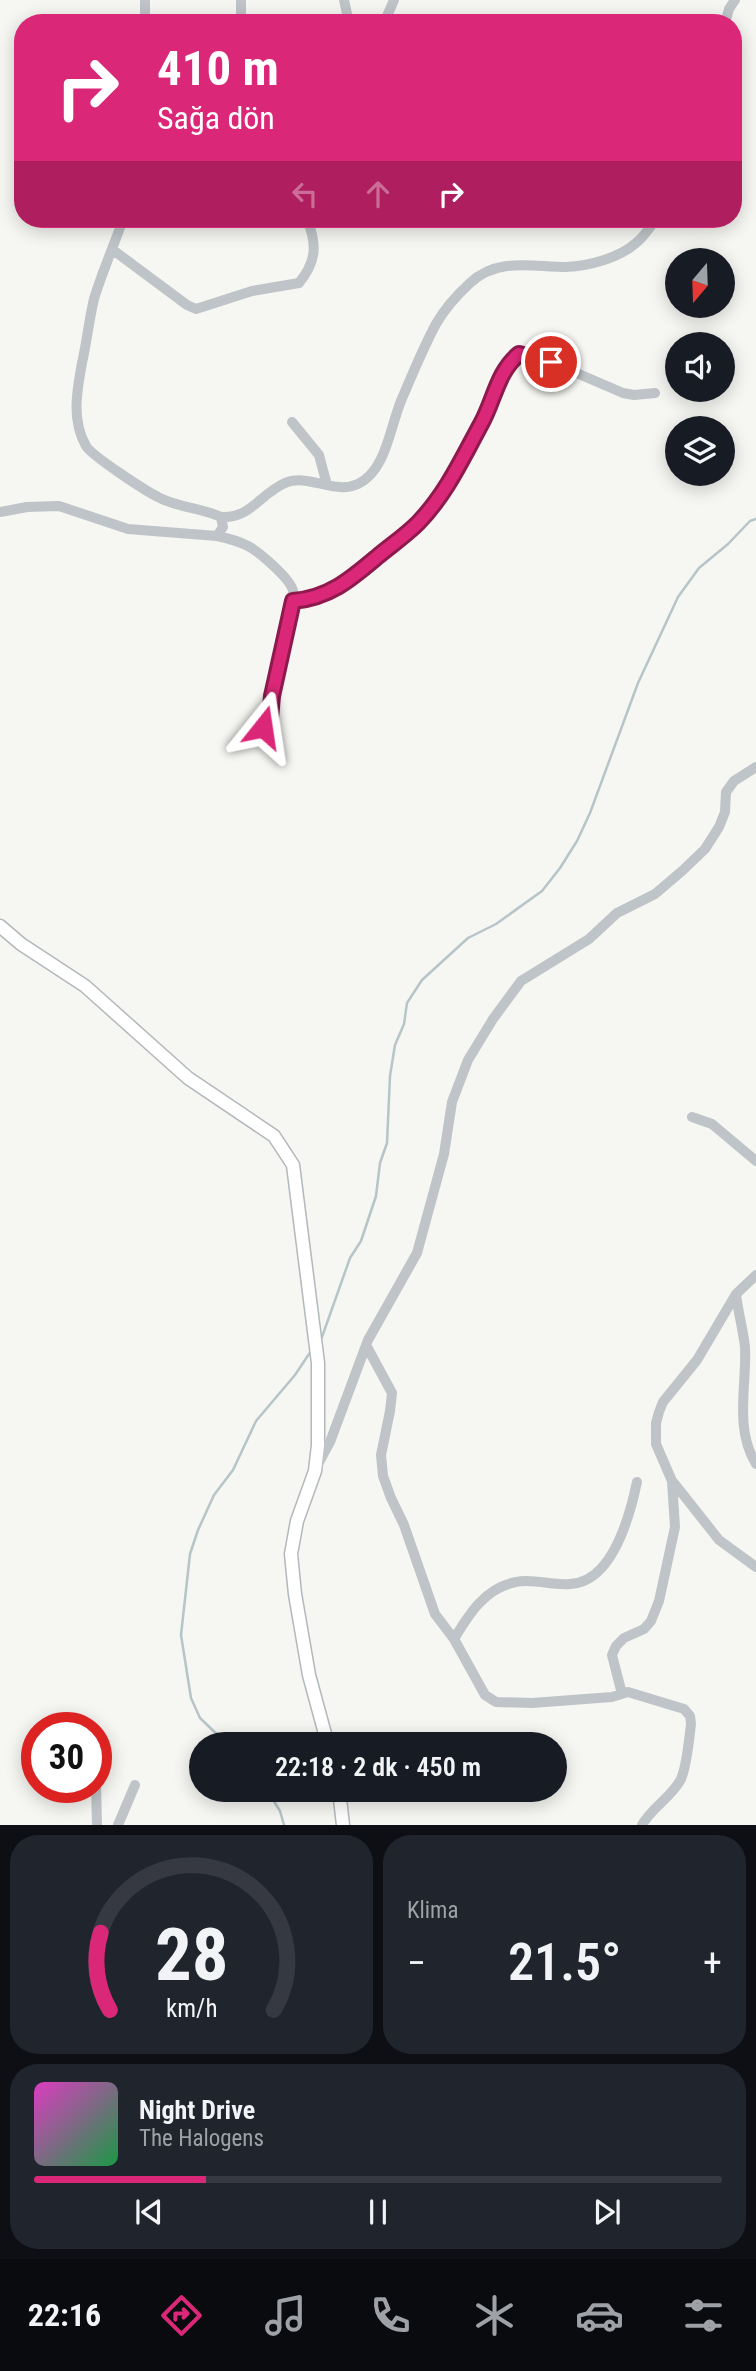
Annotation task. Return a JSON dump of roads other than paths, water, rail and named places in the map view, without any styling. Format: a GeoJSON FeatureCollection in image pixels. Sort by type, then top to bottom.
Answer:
{"type":"FeatureCollection","features":[{"type":"Feature","properties":{"kind":"main road"},"geometry":{"type":"LineString","coordinates":[[0,926],[20,944],[85,986],[188,1078],[274,1136],[293,1165],[318,1363],[318,1446],[315,1471],[297,1521],[291,1554],[309,1675],[324,1732]]}},
{"type":"Feature","properties":{"kind":"main road"},"geometry":{"type":"LineString","coordinates":[[340,1802],[343,1825]]}},
{"type":"Feature","properties":{"kind":"street"},"geometry":{"type":"LineString","coordinates":[[120,228],[95,296],[76,393],[76,415],[87,447],[131,481],[159,498],[179,506],[232,518],[242,515],[266,495],[295,480],[348,488],[368,478],[380,460],[401,402],[437,323],[449,305],[478,276],[498,266],[575,266],[619,255],[638,243],[649,228]]}},
{"type":"Feature","properties":{"kind":"street"},"geometry":{"type":"LineString","coordinates":[[113,250],[187,305],[197,309],[252,291],[299,283],[315,255],[315,243],[310,228]]}},
{"type":"Feature","properties":{"kind":"street"},"geometry":{"type":"LineString","coordinates":[[293,601],[314,597],[345,584],[420,521],[459,468],[483,422],[497,386],[511,361],[519,354],[551,362],[623,393],[655,393]]}},
{"type":"Feature","properties":{"kind":"street"},"geometry":{"type":"LineString","coordinates":[[292,422],[319,456],[327,485]]}},
{"type":"Feature","properties":{"kind":"street"},"geometry":{"type":"LineString","coordinates":[[0,512],[27,507],[59,506],[128,529],[217,536],[257,552],[288,581],[293,590],[270,719],[263,727]]}},
{"type":"Feature","properties":{"kind":"street"},"geometry":{"type":"LineString","coordinates":[[217,536],[223,527],[221,517]]}},
{"type":"Feature","properties":{"kind":"street"},"geometry":{"type":"LineString","coordinates":[[315,1471],[330,1442],[366,1345],[417,1254],[442,1165],[452,1102],[468,1060],[493,1019],[521,981],[589,939],[617,913],[655,894],[705,849],[719,827],[726,792],[734,781],[756,767]]}},
{"type":"Feature","properties":{"kind":"street"},"geometry":{"type":"LineString","coordinates":[[692,1117],[712,1124],[756,1161]]}},
{"type":"Feature","properties":{"kind":"street"},"geometry":{"type":"LineString","coordinates":[[756,1275],[736,1294],[697,1360],[663,1402],[656,1423],[656,1444],[672,1480],[712,1533],[756,1567]]}},
{"type":"Feature","properties":{"kind":"street"},"geometry":{"type":"LineString","coordinates":[[736,1294],[745,1348],[744,1437],[756,1464]]}},
{"type":"Feature","properties":{"kind":"street"},"geometry":{"type":"LineString","coordinates":[[366,1345],[392,1393],[381,1455],[383,1476],[404,1525],[435,1614],[454,1639],[485,1695],[496,1702],[532,1703],[612,1697],[628,1692],[684,1709],[690,1716],[691,1724],[681,1778],[649,1813],[642,1825]]}},
{"type":"Feature","properties":{"kind":"street"},"geometry":{"type":"LineString","coordinates":[[622,1694],[612,1655],[624,1638],[644,1629],[651,1621],[659,1601],[676,1527],[672,1480]]}},
{"type":"Feature","properties":{"kind":"street"},"geometry":{"type":"LineString","coordinates":[[454,1639],[477,1604],[505,1586],[526,1580],[570,1584],[591,1577],[606,1562],[622,1534],[631,1514],[637,1482]]}},
{"type":"Feature","properties":{"kind":"street"},"geometry":{"type":"LineString","coordinates":[[118,1825],[135,1785]]}},
{"type":"Feature","properties":{"kind":"street"},"geometry":{"type":"LineString","coordinates":[[96,1803],[97,1825]]}},
{"type":"Feature","properties":{"kind":"waterway"},"geometry":{"type":"LineString","coordinates":[[322,1337],[350,1258],[361,1241],[376,1196],[380,1163],[387,1143],[390,1076],[395,1045],[404,1024],[407,1003],[422,980],[468,938],[496,924],[542,891],[560,868],[590,813],[638,683],[678,597],[699,568],[750,521],[756,519]]}},
{"type":"Feature","properties":{"kind":"waterway"},"geometry":{"type":"LineString","coordinates":[[215,1732],[200,1718],[191,1698],[181,1635],[190,1554],[214,1495],[233,1470],[256,1421],[295,1375],[311,1351]]}},
{"type":"Feature","properties":{"kind":"waterway"},"geometry":{"type":"LineString","coordinates":[[274,1802],[284,1825]]}}]}
